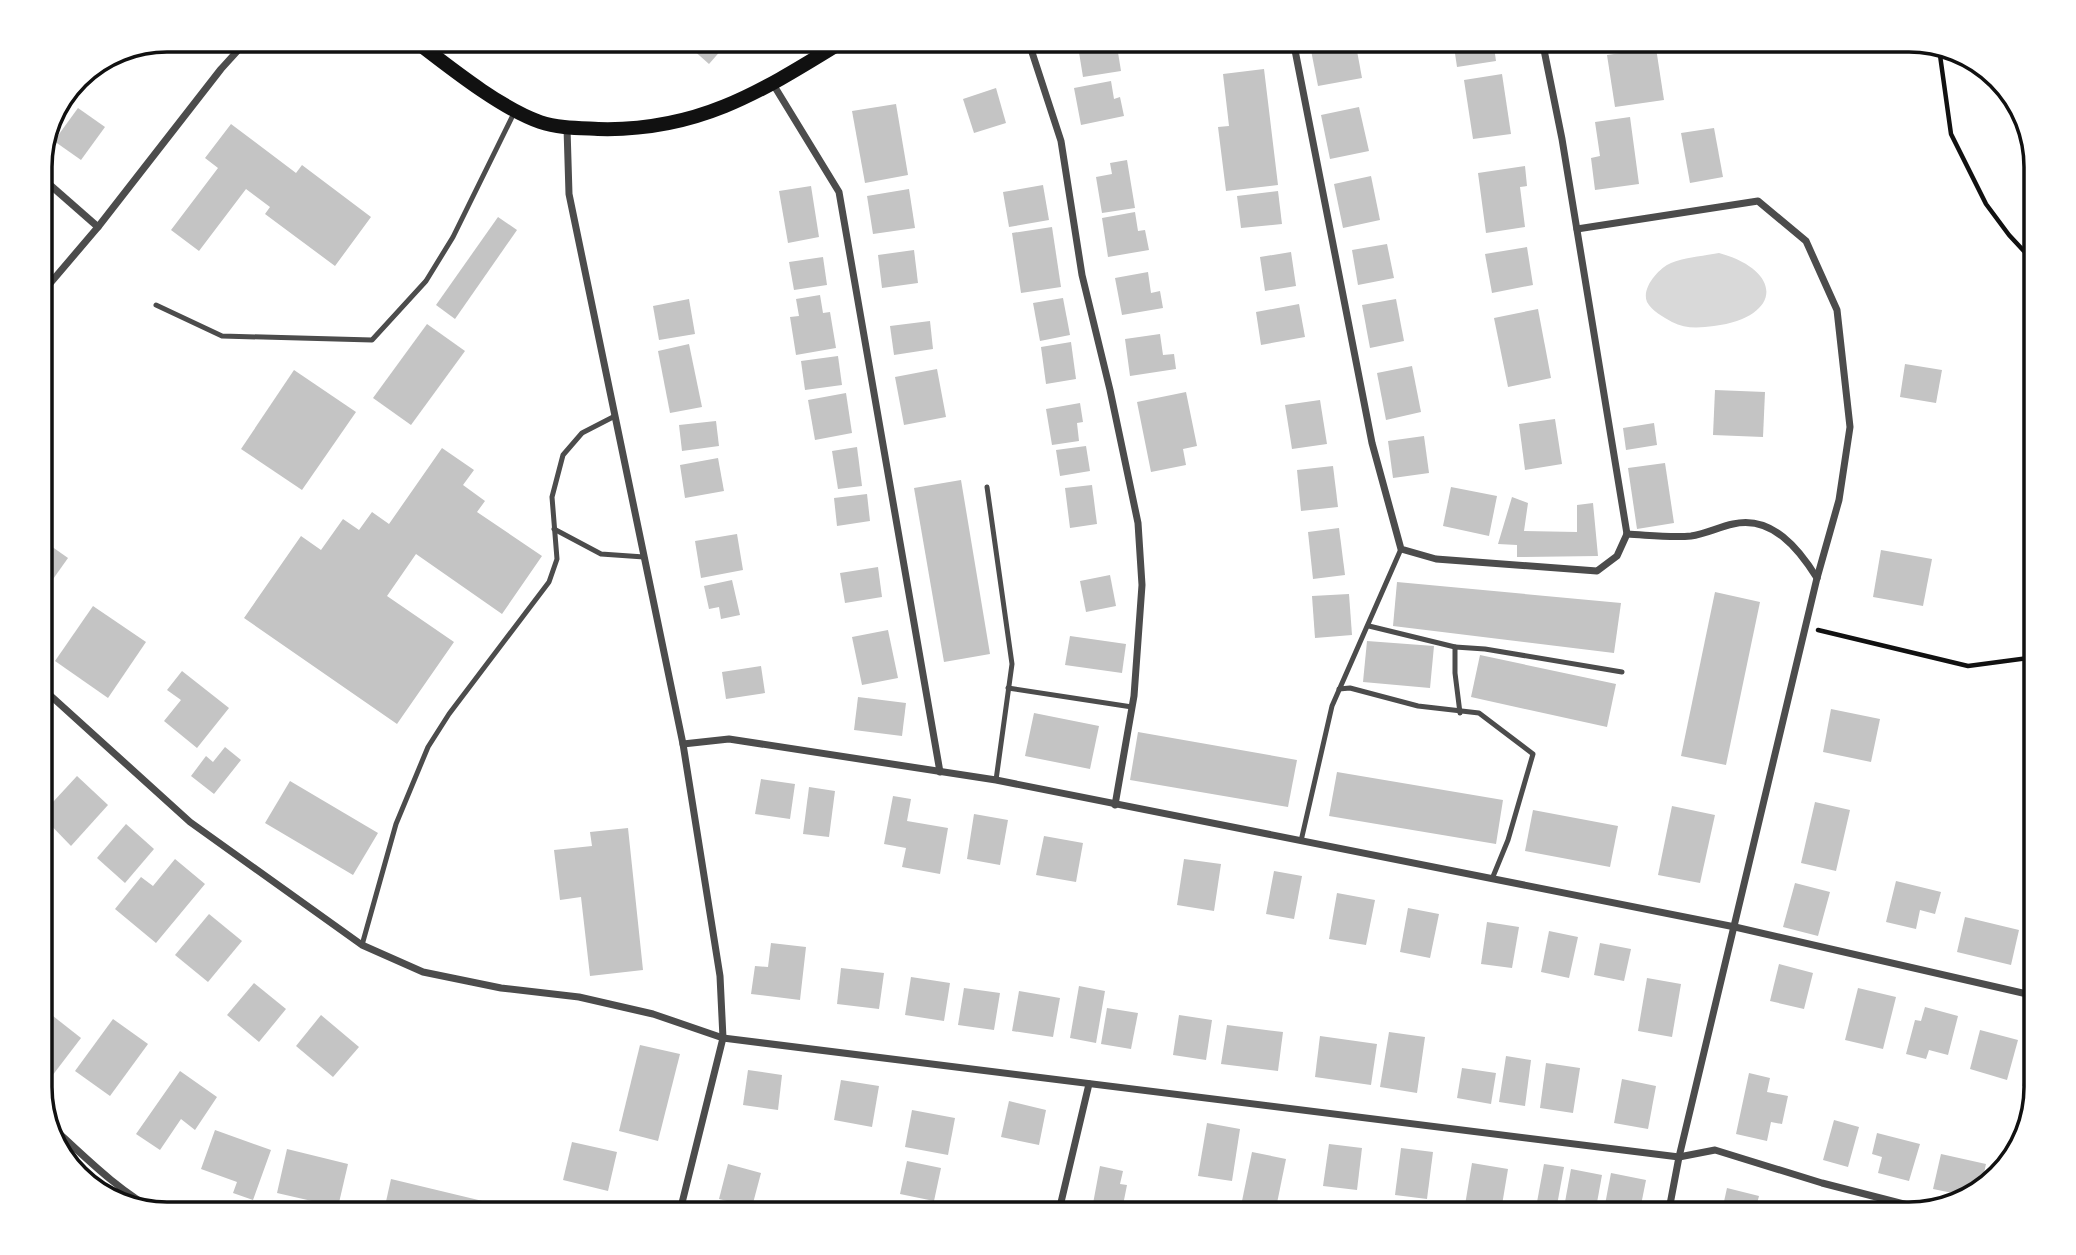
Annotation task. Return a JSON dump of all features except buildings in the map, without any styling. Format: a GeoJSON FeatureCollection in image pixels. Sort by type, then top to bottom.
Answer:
{"type":"FeatureCollection","features":[{"type":"Feature","properties":{"kind":"main road"},"geometry":{"type":"LineString","coordinates":[[431,52],[515,111],[541,122],[567,128],[631,130],[678,122],[734,104],[825,52]]}},
{"type":"Feature","properties":{"kind":"street"},"geometry":{"type":"LineString","coordinates":[[53,279],[98,227],[236,52]]}},
{"type":"Feature","properties":{"kind":"street"},"geometry":{"type":"LineString","coordinates":[[1032,52],[1061,141],[1082,275],[1138,523],[1142,585],[1132,707],[1115,804]]}},
{"type":"Feature","properties":{"kind":"street"},"geometry":{"type":"LineString","coordinates":[[1295,52],[1372,443],[1401,549],[1436,559],[1597,571],[1617,556],[1627,534],[1577,229],[1544,52]]}},
{"type":"Feature","properties":{"kind":"street"},"geometry":{"type":"LineString","coordinates":[[773,84],[839,192],[940,772]]}},
{"type":"Feature","properties":{"kind":"street"},"geometry":{"type":"LineString","coordinates":[[567,128],[569,194],[683,744],[720,976],[723,1038],[682,1202]]}},
{"type":"Feature","properties":{"kind":"street"},"geometry":{"type":"LineString","coordinates":[[53,188],[98,227]]}},
{"type":"Feature","properties":{"kind":"street"},"geometry":{"type":"LineString","coordinates":[[1577,229],[1758,201],[1806,241],[1837,310],[1850,427],[1839,500],[1817,578],[1670,1202]]}},
{"type":"Feature","properties":{"kind":"street"},"geometry":{"type":"LineString","coordinates":[[1627,534],[1692,536],[1736,523],[1757,524],[1772,528],[1788,541],[1802,554],[1817,578]]}},
{"type":"Feature","properties":{"kind":"street"},"geometry":{"type":"LineString","coordinates":[[53,699],[190,822],[362,945],[422,972],[501,988],[579,998],[653,1014],[723,1038],[1679,1157],[1715,1150],[1822,1183],[1896,1202]]}},
{"type":"Feature","properties":{"kind":"street"},"geometry":{"type":"LineString","coordinates":[[683,744],[729,739],[996,780],[1735,927],[2024,993]]}},
{"type":"Feature","properties":{"kind":"street"},"geometry":{"type":"LineString","coordinates":[[1061,1202],[1089,1084]]}},
{"type":"Feature","properties":{"kind":"street"},"geometry":{"type":"LineString","coordinates":[[65,1139],[107,1177],[137,1199]]}},
{"type":"Feature","properties":{"kind":"lane"},"geometry":{"type":"LineString","coordinates":[[156,305],[222,337],[372,340],[426,281],[453,237],[515,111]]}},
{"type":"Feature","properties":{"kind":"lane"},"geometry":{"type":"LineString","coordinates":[[362,945],[397,824],[428,747],[449,714],[549,582],[557,559],[552,497],[563,454],[582,433],[615,416]]}},
{"type":"Feature","properties":{"kind":"lane"},"geometry":{"type":"LineString","coordinates":[[987,487],[1012,664],[996,780]]}},
{"type":"Feature","properties":{"kind":"lane"},"geometry":{"type":"LineString","coordinates":[[554,529],[601,554],[644,557]]}},
{"type":"Feature","properties":{"kind":"lane"},"geometry":{"type":"LineString","coordinates":[[1301,841],[1332,705],[1401,549]]}},
{"type":"Feature","properties":{"kind":"lane"},"geometry":{"type":"LineString","coordinates":[[1369,626],[1455,647],[1485,649],[1622,673]]}},
{"type":"Feature","properties":{"kind":"lane"},"geometry":{"type":"LineString","coordinates":[[1455,647],[1460,713]]}},
{"type":"Feature","properties":{"kind":"lane"},"geometry":{"type":"LineString","coordinates":[[1008,688],[1132,707]]}},
{"type":"Feature","properties":{"kind":"lane"},"geometry":{"type":"LineString","coordinates":[[1339,689],[1350,688],[1418,706],[1460,713],[1479,713],[1533,754],[1508,840],[1492,879]]}},
{"type":"Feature","properties":{"kind":"path"},"geometry":{"type":"LineString","coordinates":[[1940,57],[1951,134],[1986,204],[2023,250]]}},
{"type":"Feature","properties":{"kind":"path"},"geometry":{"type":"LineString","coordinates":[[1807,628],[1968,666],[2024,659]]}},
{"type":"Feature","properties":{"kind":"shaded area"},"geometry":{"type":"Polygon","coordinates":[[[1719,253],[1740,261],[1755,271],[1764,282],[1766,293],[1763,304],[1753,313],[1736,321],[1692,327],[1672,322],[1649,305],[1646,297],[1649,285],[1666,266],[1682,259],[1719,253]]]}}]}
